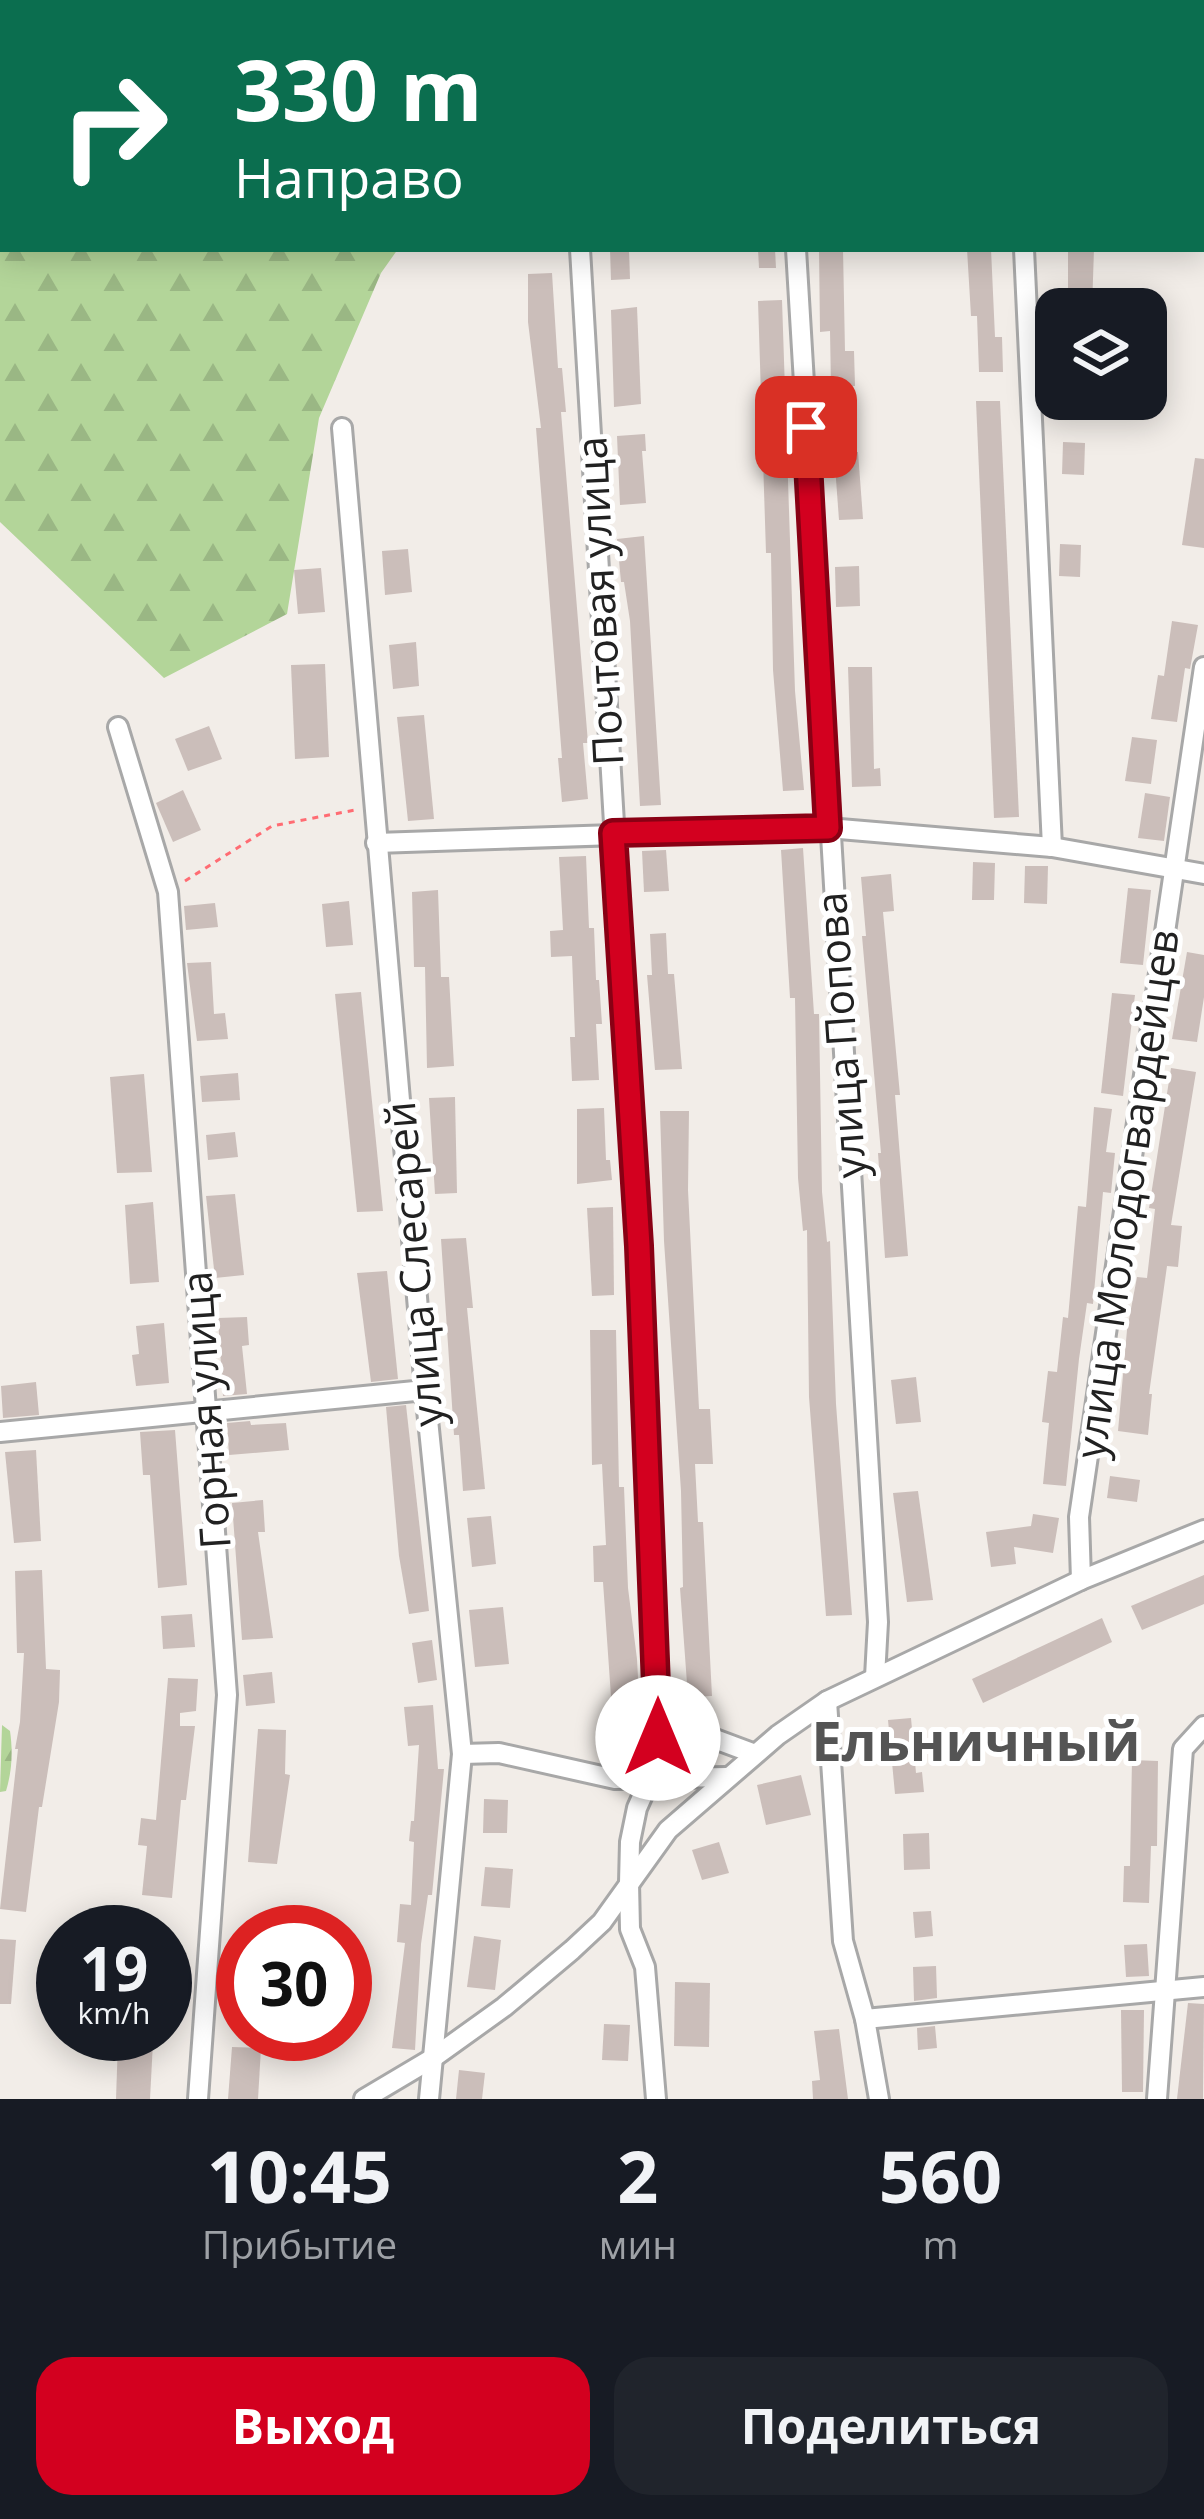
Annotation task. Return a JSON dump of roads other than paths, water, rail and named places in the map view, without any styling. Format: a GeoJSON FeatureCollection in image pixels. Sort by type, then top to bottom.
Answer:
{"type":"FeatureCollection","features":[{"type":"Feature","properties":{"kind":"street","name":"Почтовая улица"},"geometry":{"type":"LineString","coordinates":[[580,252],[639,1246],[659,1707],[658,1761],[647,1781],[630,1842],[629,1883],[630,1929],[645,1967],[656,2099]]}},
{"type":"Feature","properties":{"kind":"street","name":"улица Попова"},"geometry":{"type":"LineString","coordinates":[[796,252],[878,1622],[874,1677]]}},
{"type":"Feature","properties":{"kind":"street"},"geometry":{"type":"LineString","coordinates":[[1024,252],[1052,847]]}},
{"type":"Feature","properties":{"kind":"street","name":"улица Слесарей"},"geometry":{"type":"LineString","coordinates":[[342,428],[424,1390],[462,1754],[429,2099]]}},
{"type":"Feature","properties":{"kind":"street","name":"улица Молодогвардейцев"},"geometry":{"type":"LineString","coordinates":[[1081,1580],[1079,1517],[1204,667]]}},
{"type":"Feature","properties":{"kind":"street","name":"Горная улица"},"geometry":{"type":"LineString","coordinates":[[118,727],[168,892],[227,1695],[198,2099]]}},
{"type":"Feature","properties":{"kind":"street"},"geometry":{"type":"LineString","coordinates":[[376,843],[828,828],[1052,847],[1204,874]]}},
{"type":"Feature","properties":{"kind":"street"},"geometry":{"type":"LineString","coordinates":[[0,1432],[424,1390]]}},
{"type":"Feature","properties":{"kind":"street"},"geometry":{"type":"LineString","coordinates":[[364,2099],[433,2058],[572,1950],[602,1922],[668,1830],[754,1754],[826,1701],[1081,1580],[1204,1530]]}},
{"type":"Feature","properties":{"kind":"street"},"geometry":{"type":"LineString","coordinates":[[826,1701],[843,1941],[865,2019],[879,2099]]}},
{"type":"Feature","properties":{"kind":"street"},"geometry":{"type":"LineString","coordinates":[[659,1707],[688,1729],[754,1754]]}},
{"type":"Feature","properties":{"kind":"street"},"geometry":{"type":"LineString","coordinates":[[1157,2099],[1184,1749],[1204,1726]]}},
{"type":"Feature","properties":{"kind":"street"},"geometry":{"type":"LineString","coordinates":[[462,1754],[499,1753],[572,1772],[647,1781],[727,1777]]}},
{"type":"Feature","properties":{"kind":"street"},"geometry":{"type":"LineString","coordinates":[[865,2019],[1204,1988]]}},
{"type":"Feature","properties":{"kind":"district","name":"Ельничный"},"geometry":{"type":"Point","coordinates":[976,1742]}}]}
